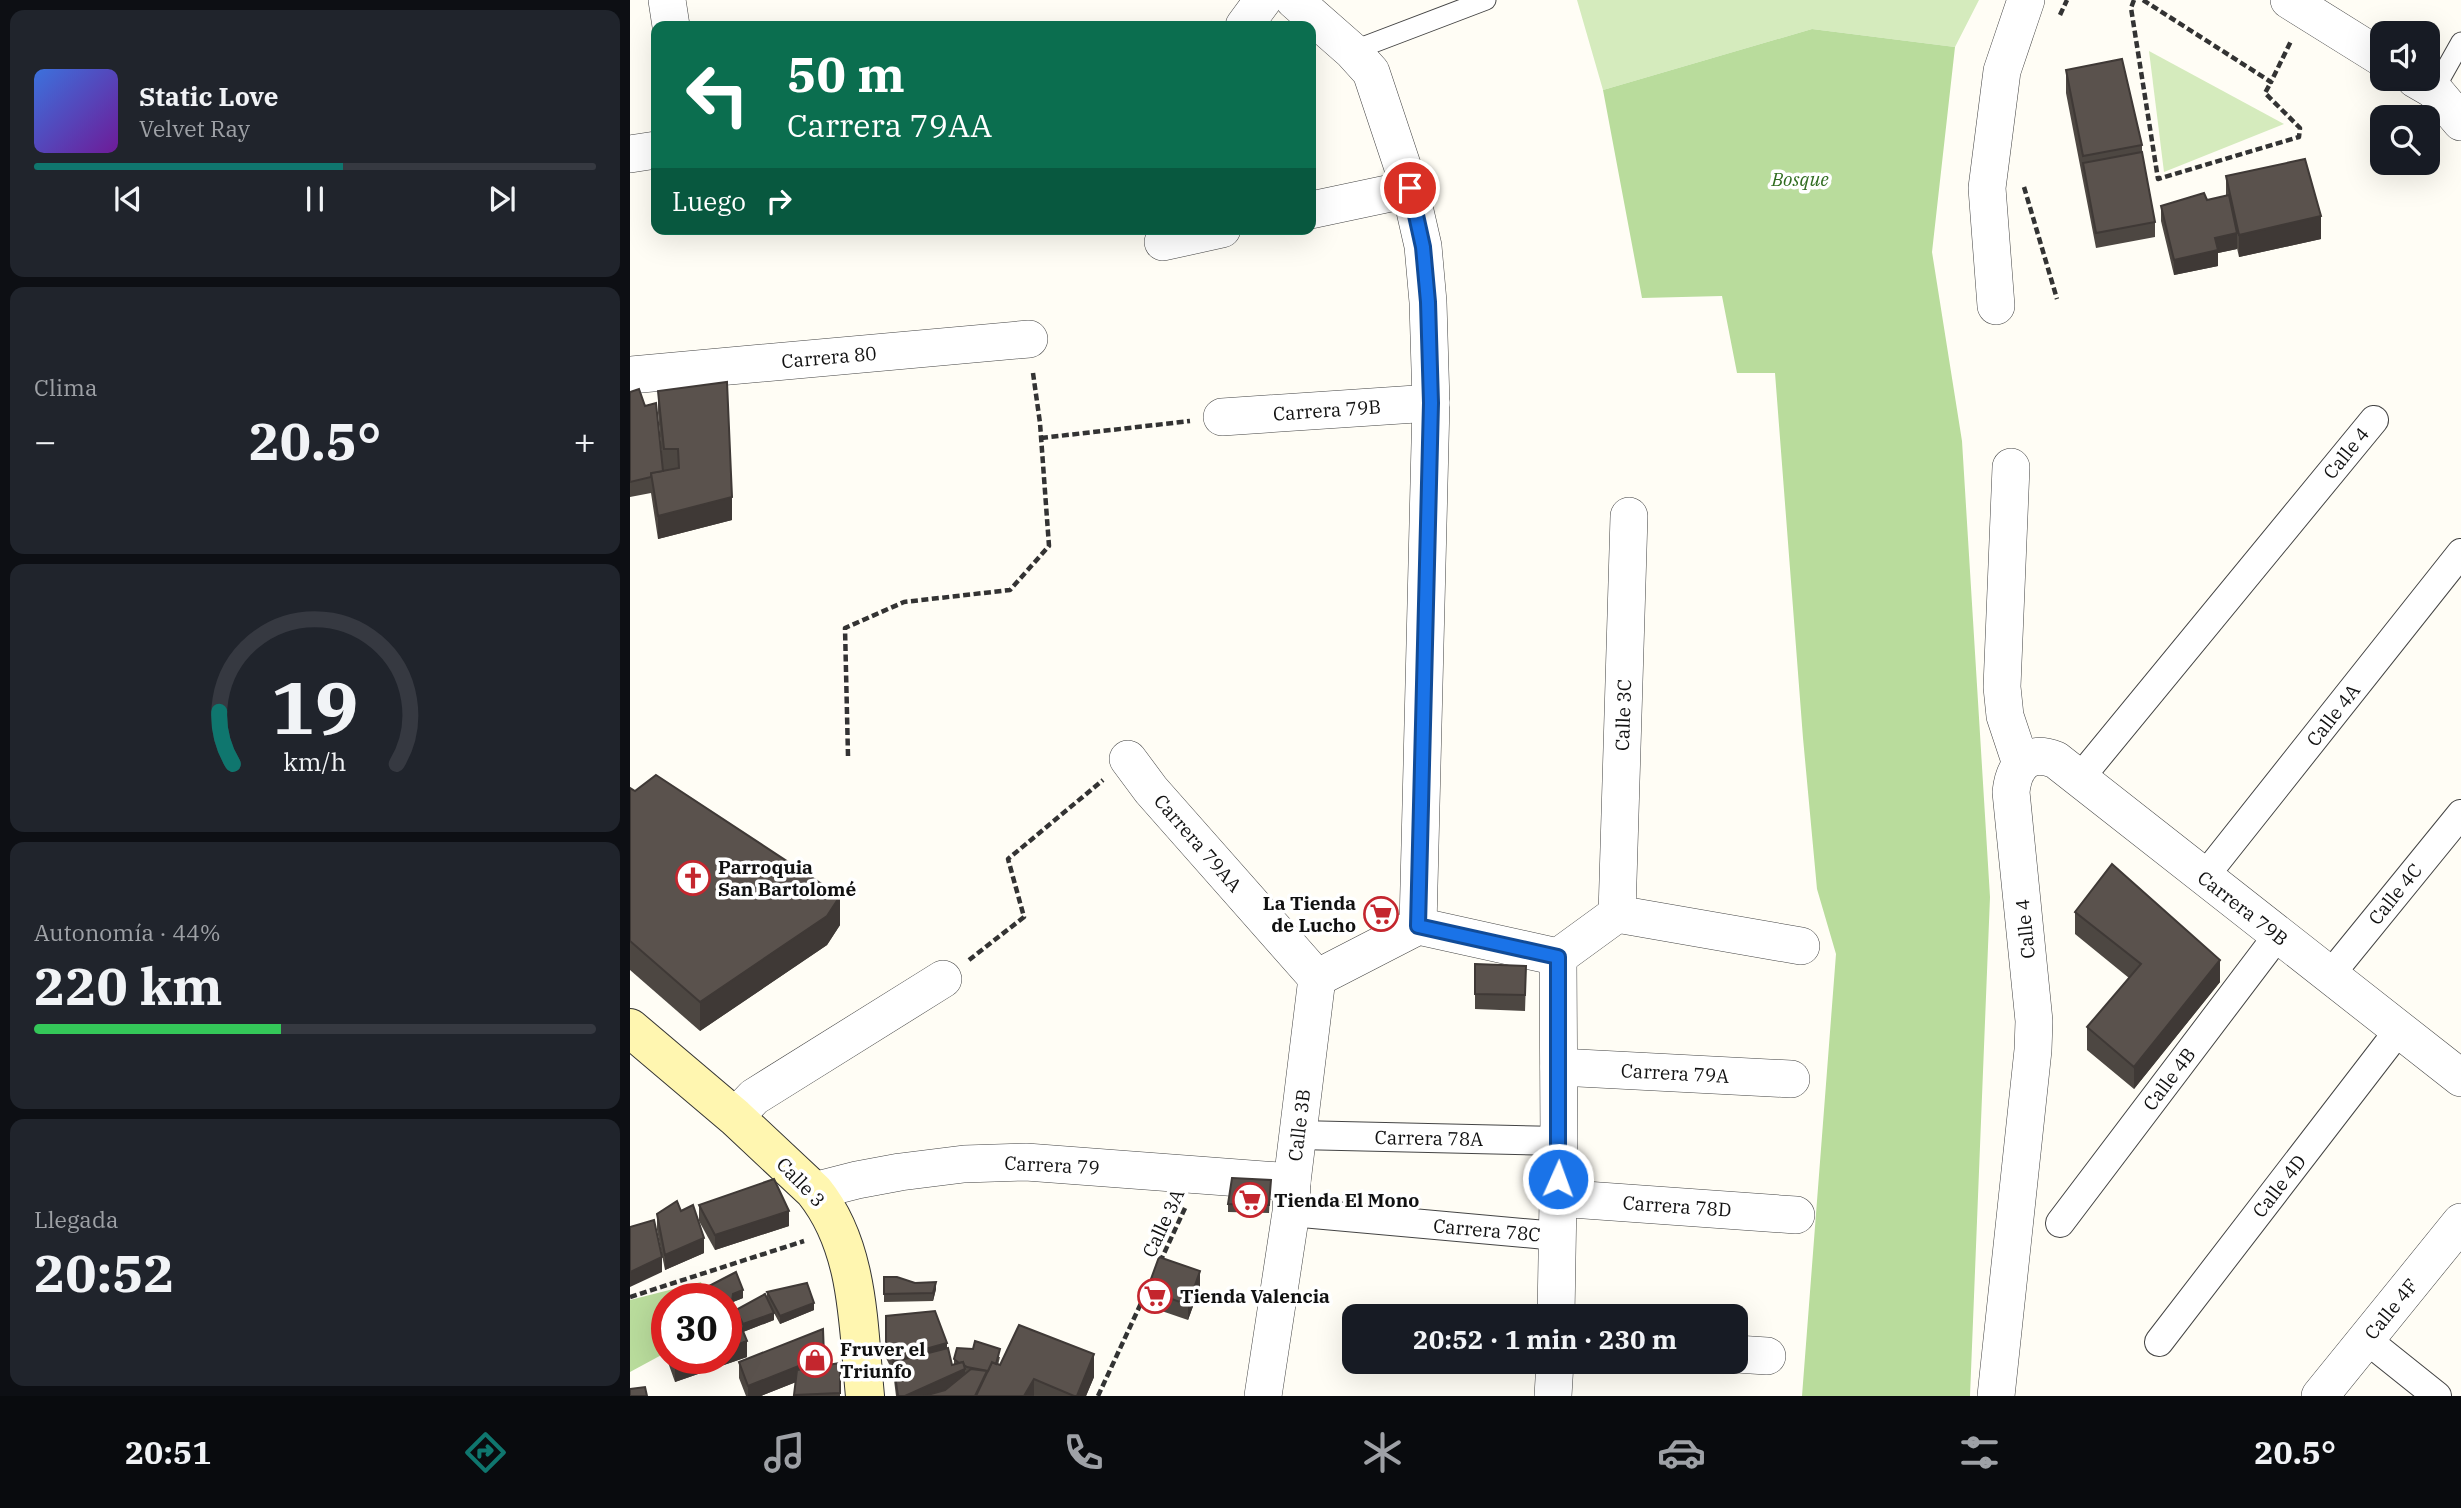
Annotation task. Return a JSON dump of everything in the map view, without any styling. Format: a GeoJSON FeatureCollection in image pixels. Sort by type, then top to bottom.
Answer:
{"type":"FeatureCollection","features":[{"type":"Feature","properties":{"kind":"main road","name":"Calle 3"},"geometry":{"type":"LineString","coordinates":[[630,1028],[735,1117],[826,1205],[845,1247],[855,1298],[865,1396]]}},
{"type":"Feature","properties":{"kind":"street"},"geometry":{"type":"LineString","coordinates":[[667,0],[670,21]]}},
{"type":"Feature","properties":{"kind":"street"},"geometry":{"type":"LineString","coordinates":[[1248,21],[1263,0]]}},
{"type":"Feature","properties":{"kind":"street"},"geometry":{"type":"LineString","coordinates":[[1294,0],[1352,51],[1371,72],[1410,188],[1423,247],[1428,302],[1431,403],[1418,926]]}},
{"type":"Feature","properties":{"kind":"street"},"geometry":{"type":"LineString","coordinates":[[1996,306],[1987,188],[2002,71],[2026,0]]}},
{"type":"Feature","properties":{"kind":"street"},"geometry":{"type":"LineString","coordinates":[[2297,6],[2370,51]]}},
{"type":"Feature","properties":{"kind":"street"},"geometry":{"type":"LineString","coordinates":[[2430,91],[2461,122]]}},
{"type":"Feature","properties":{"kind":"street"},"geometry":{"type":"LineString","coordinates":[[630,154],[651,151]]}},
{"type":"Feature","properties":{"kind":"street"},"geometry":{"type":"LineString","coordinates":[[1316,209],[1410,188]]}},
{"type":"Feature","properties":{"kind":"street"},"geometry":{"type":"LineString","coordinates":[[1163,242],[1195,235]]}},
{"type":"Feature","properties":{"kind":"street","name":"Carrera 80"},"geometry":{"type":"LineString","coordinates":[[630,375],[1029,339]]}},
{"type":"Feature","properties":{"kind":"street","name":"Carrera 79B"},"geometry":{"type":"LineString","coordinates":[[1223,417],[1431,403]]}},
{"type":"Feature","properties":{"kind":"street","name":"Calle 4"},"geometry":{"type":"LineString","coordinates":[[2079,779],[2374,420]]}},
{"type":"Feature","properties":{"kind":"street"},"geometry":{"type":"LineString","coordinates":[[2011,467],[2001,687],[2005,716],[2021,764]]}},
{"type":"Feature","properties":{"kind":"street","name":"Calle 3C"},"geometry":{"type":"LineString","coordinates":[[1617,914],[1629,516]]}},
{"type":"Feature","properties":{"kind":"street","name":"Calle 4A"},"geometry":{"type":"LineString","coordinates":[[2204,877],[2461,553]]}},
{"type":"Feature","properties":{"kind":"street","name":"Carrera 79B"},"geometry":{"type":"LineString","coordinates":[[2021,764],[2042,755],[2056,760],[2461,1078]]}},
{"type":"Feature","properties":{"kind":"street","name":"Carrera 79AA"},"geometry":{"type":"LineString","coordinates":[[1128,759],[1151,790],[1317,978]]}},
{"type":"Feature","properties":{"kind":"street","name":"Calle 4"},"geometry":{"type":"LineString","coordinates":[[1996,1396],[2033,1050],[2034,1021],[2011,792],[2014,776],[2021,764]]}},
{"type":"Feature","properties":{"kind":"street","name":"Calle 4C"},"geometry":{"type":"LineString","coordinates":[[2330,975],[2461,814]]}},
{"type":"Feature","properties":{"kind":"street"},"geometry":{"type":"LineString","coordinates":[[1317,978],[1418,926],[1558,957],[1617,914],[1801,946]]}},
{"type":"Feature","properties":{"kind":"street","name":"Calle 4B"},"geometry":{"type":"LineString","coordinates":[[2060,1223],[2278,935]]}},
{"type":"Feature","properties":{"kind":"street"},"geometry":{"type":"LineString","coordinates":[[1556,1304],[1558,957]]}},
{"type":"Feature","properties":{"kind":"street","name":"Calle 3B"},"geometry":{"type":"LineString","coordinates":[[1263,1396],[1292,1197],[1317,978]]}},
{"type":"Feature","properties":{"kind":"street"},"geometry":{"type":"LineString","coordinates":[[735,1117],[754,1097],[943,979]]}},
{"type":"Feature","properties":{"kind":"street","name":"Calle 4D"},"geometry":{"type":"LineString","coordinates":[[2159,1342],[2399,1030]]}},
{"type":"Feature","properties":{"kind":"street","name":"Carrera 79A"},"geometry":{"type":"LineString","coordinates":[[1559,1067],[1791,1079]]}},
{"type":"Feature","properties":{"kind":"street","name":"Carrera 78A"},"geometry":{"type":"LineString","coordinates":[[1298,1135],[1559,1141]]}},
{"type":"Feature","properties":{"kind":"street","name":"Carrera 79"},"geometry":{"type":"LineString","coordinates":[[814,1191],[900,1171],[964,1164],[1026,1162],[1200,1176],[1292,1197]]}},
{"type":"Feature","properties":{"kind":"street","name":"Carrera 78C"},"geometry":{"type":"LineString","coordinates":[[1292,1197],[1557,1236]]}},
{"type":"Feature","properties":{"kind":"street","name":"Carrera 78D"},"geometry":{"type":"LineString","coordinates":[[1557,1198],[1796,1215]]}},
{"type":"Feature","properties":{"kind":"street","name":"Calle 4F"},"geometry":{"type":"LineString","coordinates":[[2320,1396],[2461,1222]]}},
{"type":"Feature","properties":{"kind":"street"},"geometry":{"type":"LineString","coordinates":[[2367,1340],[2437,1396]]}},
{"type":"Feature","properties":{"kind":"street"},"geometry":{"type":"LineString","coordinates":[[1553,1396],[1554,1374]]}},
{"type":"Feature","properties":{"kind":"lane"},"geometry":{"type":"LineString","coordinates":[[1352,51],[1486,0]]}},
{"type":"Feature","properties":{"kind":"lane"},"geometry":{"type":"LineString","coordinates":[[2440,66],[2461,42]]}},
{"type":"Feature","properties":{"kind":"path"},"geometry":{"type":"LineString","coordinates":[[2056,25],[2067,0]]}},
{"type":"Feature","properties":{"kind":"path"},"geometry":{"type":"LineString","coordinates":[[2134,0],[2131,8],[2158,179],[2299,137],[2300,128],[2265,93],[2297,6]]}},
{"type":"Feature","properties":{"kind":"path"},"geometry":{"type":"LineString","coordinates":[[2143,0],[2271,82]]}},
{"type":"Feature","properties":{"kind":"path"},"geometry":{"type":"LineString","coordinates":[[2022,182],[2057,299]]}},
{"type":"Feature","properties":{"kind":"path"},"geometry":{"type":"LineString","coordinates":[[848,756],[845,628],[904,602],[1010,590],[1049,546],[1041,438],[1029,339]]}},
{"type":"Feature","properties":{"kind":"path"},"geometry":{"type":"LineString","coordinates":[[1041,438],[1223,417]]}},
{"type":"Feature","properties":{"kind":"path"},"geometry":{"type":"LineString","coordinates":[[943,979],[1024,917],[1008,859],[1128,759]]}},
{"type":"Feature","properties":{"kind":"path","name":"Calle 3A"},"geometry":{"type":"LineString","coordinates":[[1098,1396],[1200,1176]]}},
{"type":"Feature","properties":{"kind":"path"},"geometry":{"type":"LineString","coordinates":[[630,1297],[838,1230]]}},
{"type":"Feature","properties":{"kind":"green space"},"geometry":{"type":"Polygon","coordinates":[[[1577,0],[1979,0],[1955,47],[1812,29],[1603,90],[1577,0]]]}},
{"type":"Feature","properties":{"kind":"green space","name":"Bosque"},"geometry":{"type":"Polygon","coordinates":[[[1812,29],[1955,47],[1932,252],[1962,441],[1990,897],[1970,1396],[1802,1396],[1836,954],[1817,889],[1775,373],[1737,373],[1722,296],[1642,298],[1603,90],[1812,29]]]}},
{"type":"Feature","properties":{"kind":"green space"},"geometry":{"type":"Polygon","coordinates":[[[2149,51],[2284,124],[2164,172],[2149,51]]]}},
{"type":"Feature","properties":{"kind":"green space"},"geometry":{"type":"Polygon","coordinates":[[[651,1295],[651,1361],[630,1372],[630,1300],[651,1295]]]}},
{"type":"Feature","properties":{"kind":"building"},"geometry":{"type":"Polygon","coordinates":[[[2122,59],[2142,145],[2083,156],[2066,70],[2122,59]]]}},
{"type":"Feature","properties":{"kind":"building"},"geometry":{"type":"Polygon","coordinates":[[[2142,152],[2155,222],[2096,233],[2083,163],[2142,152]]]}},
{"type":"Feature","properties":{"kind":"building"},"geometry":{"type":"Polygon","coordinates":[[[2305,159],[2321,216],[2239,235],[2226,176],[2305,159]]]}},
{"type":"Feature","properties":{"kind":"building"},"geometry":{"type":"Polygon","coordinates":[[[2204,193],[2207,200],[2229,195],[2237,233],[2215,238],[2218,250],[2174,260],[2161,206],[2204,193]]]}},
{"type":"Feature","properties":{"kind":"building"},"geometry":{"type":"Polygon","coordinates":[[[727,382],[732,497],[658,516],[651,473],[679,468],[678,449],[664,449],[658,391],[727,382]]]}},
{"type":"Feature","properties":{"kind":"building"},"geometry":{"type":"Polygon","coordinates":[[[639,389],[645,406],[656,403],[663,471],[630,482],[630,392],[639,389]]]}},
{"type":"Feature","properties":{"kind":"building"},"geometry":{"type":"Polygon","coordinates":[[[656,775],[840,896],[827,916],[700,1002],[630,941],[630,788],[635,791],[656,775]]]}},
{"type":"Feature","properties":{"kind":"building"},"geometry":{"type":"Polygon","coordinates":[[[2112,864],[2220,960],[2134,1067],[2087,1027],[2141,964],[2075,912],[2112,864]]]}},
{"type":"Feature","properties":{"kind":"building"},"geometry":{"type":"Polygon","coordinates":[[[1475,964],[1526,966],[1525,995],[1475,994],[1475,964]]]}},
{"type":"Feature","properties":{"kind":"building","name":"Tienda El Mono"},"geometry":{"type":"Polygon","coordinates":[[[1232,1178],[1271,1180],[1269,1205],[1228,1204],[1232,1178]]]}},
{"type":"Feature","properties":{"kind":"building"},"geometry":{"type":"Polygon","coordinates":[[[774,1179],[789,1211],[715,1235],[699,1205],[774,1179]]]}},
{"type":"Feature","properties":{"kind":"building"},"geometry":{"type":"Polygon","coordinates":[[[677,1201],[681,1211],[693,1205],[704,1238],[665,1255],[657,1214],[677,1201]]]}},
{"type":"Feature","properties":{"kind":"building"},"geometry":{"type":"Polygon","coordinates":[[[654,1220],[662,1257],[630,1272],[630,1227],[654,1220]]]}},
{"type":"Feature","properties":{"kind":"building"},"geometry":{"type":"Polygon","coordinates":[[[1159,1257],[1200,1271],[1188,1305],[1147,1290],[1159,1257]]]}},
{"type":"Feature","properties":{"kind":"building"},"geometry":{"type":"Polygon","coordinates":[[[736,1272],[740,1283],[715,1283],[736,1272]]]}},
{"type":"Feature","properties":{"kind":"building"},"geometry":{"type":"Polygon","coordinates":[[[884,1277],[897,1277],[915,1283],[936,1282],[933,1293],[884,1294],[884,1277]]]}},
{"type":"Feature","properties":{"kind":"building"},"geometry":{"type":"Polygon","coordinates":[[[807,1283],[814,1303],[780,1316],[767,1292],[807,1283]]]}},
{"type":"Feature","properties":{"kind":"building"},"geometry":{"type":"Polygon","coordinates":[[[765,1294],[774,1313],[743,1324],[742,1307],[765,1294]]]}},
{"type":"Feature","properties":{"kind":"building"},"geometry":{"type":"Polygon","coordinates":[[[935,1311],[947,1343],[893,1358],[886,1342],[886,1316],[935,1311]]]}},
{"type":"Feature","properties":{"kind":"building"},"geometry":{"type":"Polygon","coordinates":[[[1019,1325],[1094,1354],[1077,1396],[1034,1379],[1024,1396],[976,1396],[992,1362],[1000,1365],[1019,1325]]]}},
{"type":"Feature","properties":{"kind":"building"},"geometry":{"type":"Polygon","coordinates":[[[742,1329],[747,1341],[742,1343],[742,1329]]]}},
{"type":"Feature","properties":{"kind":"building"},"geometry":{"type":"Polygon","coordinates":[[[823,1329],[824,1356],[748,1386],[742,1370],[742,1361],[823,1329]]]}},
{"type":"Feature","properties":{"kind":"building"},"geometry":{"type":"Polygon","coordinates":[[[975,1341],[1000,1349],[996,1364],[992,1362],[988,1371],[967,1367],[963,1362],[959,1363],[954,1359],[957,1348],[973,1349],[975,1341]]]}},
{"type":"Feature","properties":{"kind":"building"},"geometry":{"type":"Polygon","coordinates":[[[948,1348],[952,1365],[963,1362],[965,1369],[905,1396],[898,1396],[893,1362],[948,1348]]]}},
{"type":"Feature","properties":{"kind":"building"},"geometry":{"type":"Polygon","coordinates":[[[840,1363],[840,1393],[794,1395],[797,1370],[840,1363]]]}},
{"type":"Feature","properties":{"kind":"building"},"geometry":{"type":"Polygon","coordinates":[[[971,1369],[987,1371],[975,1396],[924,1396],[945,1390],[971,1369]]]}},
{"type":"Feature","properties":{"kind":"building"},"geometry":{"type":"Polygon","coordinates":[[[645,1387],[647,1396],[630,1396],[630,1389],[645,1387]]]}},
{"type":"Feature","properties":{"kind":"place","name":"Parroquia San Bartolomé"},"geometry":{"type":"Point","coordinates":[693,878]}},
{"type":"Feature","properties":{"kind":"place","name":"La Tienda de Lucho"},"geometry":{"type":"Point","coordinates":[1381,914]}},
{"type":"Feature","properties":{"kind":"place","name":"Tienda El Mono"},"geometry":{"type":"Point","coordinates":[1250,1200]}},
{"type":"Feature","properties":{"kind":"place","name":"Tienda Valencia"},"geometry":{"type":"Point","coordinates":[1155,1296]}},
{"type":"Feature","properties":{"kind":"place","name":"Fruver el Triunfo"},"geometry":{"type":"Point","coordinates":[815,1360]}},
{"type":"Feature","properties":{"kind":"route"},"geometry":{"type":"LineString","coordinates":[[1410,188],[1423,247],[1428,302],[1431,403],[1418,926],[1558,957],[1558,1179]]}}]}
